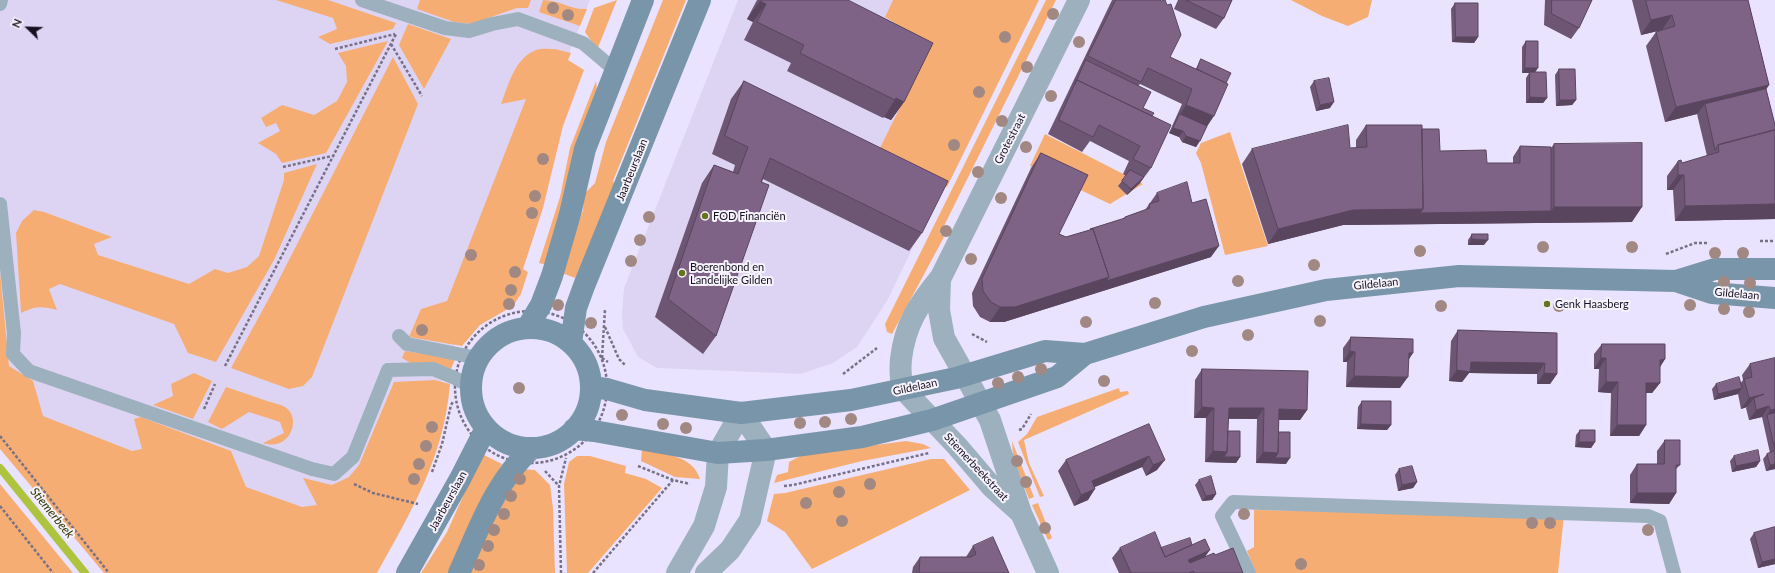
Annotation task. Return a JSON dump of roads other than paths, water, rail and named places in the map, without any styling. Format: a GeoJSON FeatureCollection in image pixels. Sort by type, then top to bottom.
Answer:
{"type":"FeatureCollection","features":[{"type":"Feature","properties":{"kind":"street"},"geometry":{"type":"LineString","coordinates":[[527,328],[541,305],[552,276],[570,214],[585,149],[643,0]]}},
{"type":"Feature","properties":{"kind":"street","name":"Jaarbeurslaan"},"geometry":{"type":"LineString","coordinates":[[571,343],[576,308],[584,286],[700,0]]}},
{"type":"Feature","properties":{"kind":"street","name":"Grotestraat"},"geometry":{"type":"LineString","coordinates":[[903,389],[899,377],[903,341],[914,314],[924,297],[940,279],[1080,0]]}},
{"type":"Feature","properties":{"kind":"street","name":"Gildelaan"},"geometry":{"type":"LineString","coordinates":[[1676,281],[1715,269],[1775,269]]}},
{"type":"Feature","properties":{"kind":"street","name":"Gildelaan"},"geometry":{"type":"LineString","coordinates":[[591,387],[607,389],[645,400],[741,413],[851,400],[965,376],[1045,351],[1085,354],[1204,317],[1326,290],[1459,276],[1676,281],[1712,293],[1775,298]]}},
{"type":"Feature","properties":{"kind":"street","name":"Grotestraat"},"geometry":{"type":"LineString","coordinates":[[940,279],[939,310],[944,338],[981,404]]}},
{"type":"Feature","properties":{"kind":"street"},"geometry":{"type":"LineString","coordinates":[[459,573],[494,496],[516,462],[534,456],[549,445],[559,441],[574,429],[584,417],[589,402],[591,387],[589,371],[582,356],[571,343],[558,334],[543,329],[527,328],[512,331],[499,337],[487,346],[478,358],[463,393],[472,402],[474,409],[486,428],[499,439],[534,456]]}},
{"type":"Feature","properties":{"kind":"street","name":"Gildelaan"},"geometry":{"type":"LineString","coordinates":[[574,429],[594,431],[718,453],[766,450],[862,437],[932,420],[1057,377],[1085,354]]}},
{"type":"Feature","properties":{"kind":"street"},"geometry":{"type":"LineString","coordinates":[[903,389],[932,420]]}},
{"type":"Feature","properties":{"kind":"street","name":"Stiemerbeekstraat"},"geometry":{"type":"LineString","coordinates":[[981,404],[990,420],[1021,513],[1048,573]]}},
{"type":"Feature","properties":{"kind":"street"},"geometry":{"type":"LineString","coordinates":[[677,573],[704,526],[716,487],[718,453],[741,413],[766,450],[750,520],[730,550],[706,573]]}},
{"type":"Feature","properties":{"kind":"street","name":"Stiemerbeekstraat"},"geometry":{"type":"LineString","coordinates":[[932,420],[957,446],[992,487],[1021,513]]}},
{"type":"Feature","properties":{"kind":"street","name":"Jaarbeurslaan"},"geometry":{"type":"LineString","coordinates":[[407,573],[460,479],[486,428]]}},
{"type":"Feature","properties":{"kind":"lane"},"geometry":{"type":"LineString","coordinates":[[0,4],[1,0]]}},
{"type":"Feature","properties":{"kind":"lane"},"geometry":{"type":"LineString","coordinates":[[362,0],[445,28],[469,31],[492,24],[518,19],[582,43],[616,71]]}},
{"type":"Feature","properties":{"kind":"lane"},"geometry":{"type":"LineString","coordinates":[[0,204],[14,333],[13,354],[29,371],[305,467],[334,474],[353,457],[388,370],[432,369],[455,378],[463,393]]}},
{"type":"Feature","properties":{"kind":"lane"},"geometry":{"type":"LineString","coordinates":[[400,336],[406,344],[478,358]]}},
{"type":"Feature","properties":{"kind":"lane"},"geometry":{"type":"LineString","coordinates":[[1249,573],[1222,516],[1233,502],[1648,516],[1660,521],[1674,573]]}},
{"type":"Feature","properties":{"kind":"waterway","name":"Stiemerbeek"},"geometry":{"type":"LineString","coordinates":[[0,468],[85,573]]}},
{"type":"Feature","properties":{"kind":"place","name":"FOD Financiën"},"geometry":{"type":"Point","coordinates":[705,216]}},
{"type":"Feature","properties":{"kind":"place","name":"Boerenbond en Landelijke Gilden"},"geometry":{"type":"Point","coordinates":[682,273]}},
{"type":"Feature","properties":{"kind":"place","name":"Genk Haasberg"},"geometry":{"type":"Point","coordinates":[1547,304]}}]}
